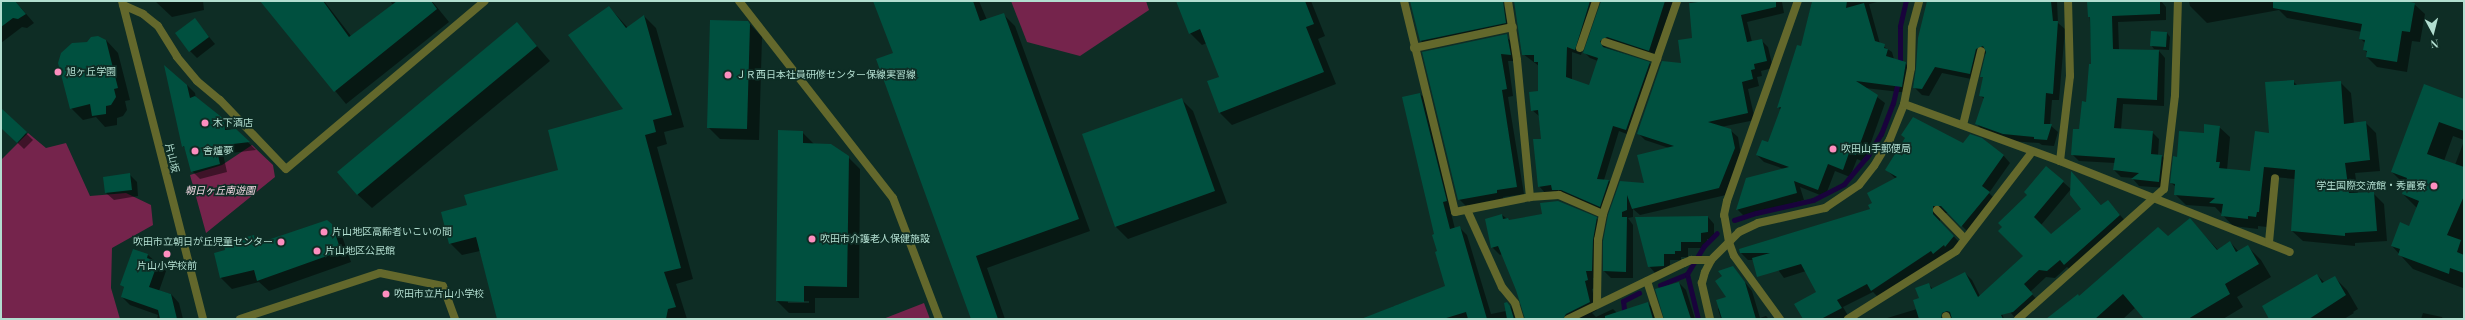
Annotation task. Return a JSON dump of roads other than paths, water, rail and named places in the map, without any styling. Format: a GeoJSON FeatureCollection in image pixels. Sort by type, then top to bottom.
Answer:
{"type":"FeatureCollection","features":[{"type":"Feature","properties":{"kind":"street"},"geometry":{"type":"LineString","coordinates":[[123,3],[143,14],[158,26],[177,57],[197,81],[220,100],[286,169],[485,1]]}},
{"type":"Feature","properties":{"kind":"street"},"geometry":{"type":"LineString","coordinates":[[739,1],[893,198],[939,319]]}},
{"type":"Feature","properties":{"kind":"street"},"geometry":{"type":"LineString","coordinates":[[1404,1],[1414,48],[1455,212],[1530,197],[1559,194],[1603,214]]}},
{"type":"Feature","properties":{"kind":"street"},"geometry":{"type":"LineString","coordinates":[[1508,1],[1513,27],[1530,197]]}},
{"type":"Feature","properties":{"kind":"street"},"geometry":{"type":"LineString","coordinates":[[1580,48],[1596,1]]}},
{"type":"Feature","properties":{"kind":"street"},"geometry":{"type":"LineString","coordinates":[[1597,303],[1598,240],[1603,214],[1677,1]]}},
{"type":"Feature","properties":{"kind":"street"},"geometry":{"type":"LineString","coordinates":[[1780,319],[1734,256],[1728,242],[1724,215],[1727,201],[1798,1]]}},
{"type":"Feature","properties":{"kind":"street"},"geometry":{"type":"LineString","coordinates":[[1710,319],[1702,283],[1707,260],[1746,228],[1817,211],[1843,198],[1866,177],[1874,166],[1890,139],[1904,104],[1911,68],[1912,28],[1919,1]]}},
{"type":"Feature","properties":{"kind":"street"},"geometry":{"type":"LineString","coordinates":[[2060,162],[2070,76],[2068,1]]}},
{"type":"Feature","properties":{"kind":"street"},"geometry":{"type":"LineString","coordinates":[[2018,319],[2164,189],[2175,95],[2178,1]]}},
{"type":"Feature","properties":{"kind":"street","name":"片山坂"},"geometry":{"type":"LineString","coordinates":[[123,3],[203,319]]}},
{"type":"Feature","properties":{"kind":"street"},"geometry":{"type":"LineString","coordinates":[[1414,48],[1513,27]]}},
{"type":"Feature","properties":{"kind":"street"},"geometry":{"type":"LineString","coordinates":[[1605,42],[1657,59]]}},
{"type":"Feature","properties":{"kind":"street"},"geometry":{"type":"LineString","coordinates":[[1963,125],[1981,52]]}},
{"type":"Feature","properties":{"kind":"street"},"geometry":{"type":"LineString","coordinates":[[1904,104],[2155,198],[2269,242],[2290,252]]}},
{"type":"Feature","properties":{"kind":"street"},"geometry":{"type":"LineString","coordinates":[[1848,319],[1956,251],[2032,152]]}},
{"type":"Feature","properties":{"kind":"street"},"geometry":{"type":"LineString","coordinates":[[2269,242],[2275,178]]}},
{"type":"Feature","properties":{"kind":"street"},"geometry":{"type":"LineString","coordinates":[[1467,210],[1502,287],[1515,303],[1520,319]]}},
{"type":"Feature","properties":{"kind":"street"},"geometry":{"type":"LineString","coordinates":[[1937,210],[1965,239]]}},
{"type":"Feature","properties":{"kind":"street"},"geometry":{"type":"LineString","coordinates":[[1568,319],[1597,303],[1691,260],[1707,260]]}},
{"type":"Feature","properties":{"kind":"street"},"geometry":{"type":"LineString","coordinates":[[240,319],[380,273],[443,286],[455,319]]}},
{"type":"Feature","properties":{"kind":"street"},"geometry":{"type":"LineString","coordinates":[[1647,281],[1659,319]]}},
{"type":"Feature","properties":{"kind":"waterway"},"geometry":{"type":"LineString","coordinates":[[1900,65],[1900,26],[1906,1]]}},
{"type":"Feature","properties":{"kind":"waterway"},"geometry":{"type":"LineString","coordinates":[[1734,220],[1756,213],[1813,200],[1844,184],[1867,157],[1881,134],[1893,103],[1898,81]]}},
{"type":"Feature","properties":{"kind":"waterway"},"geometry":{"type":"LineString","coordinates":[[1698,319],[1687,274],[1704,246],[1717,233]]}},
{"type":"Feature","properties":{"kind":"waterway"},"geometry":{"type":"LineString","coordinates":[[1660,285],[1687,274]]}},
{"type":"Feature","properties":{"kind":"waterway"},"geometry":{"type":"LineString","coordinates":[[1625,319],[1623,301],[1639,293]]}},
{"type":"Feature","properties":{"kind":"place","name":"旭ヶ丘学園"},"geometry":{"type":"Point","coordinates":[58,72]}},
{"type":"Feature","properties":{"kind":"place","name":"ＪＲ西日本社員研修センター保線実習線"},"geometry":{"type":"Point","coordinates":[728,75]}},
{"type":"Feature","properties":{"kind":"place","name":"木下酒店"},"geometry":{"type":"Point","coordinates":[205,123]}},
{"type":"Feature","properties":{"kind":"place","name":"吹田山手郵便局"},"geometry":{"type":"Point","coordinates":[1833,149]}},
{"type":"Feature","properties":{"kind":"place","name":"舎爐夢"},"geometry":{"type":"Point","coordinates":[195,151]}},
{"type":"Feature","properties":{"kind":"place","name":"学生国際交流館・秀麗寮"},"geometry":{"type":"Point","coordinates":[2434,186]}},
{"type":"Feature","properties":{"kind":"place","name":"片山地区高齢者いこいの間"},"geometry":{"type":"Point","coordinates":[324,232]}},
{"type":"Feature","properties":{"kind":"place","name":"吹田市介護老人保健施設"},"geometry":{"type":"Point","coordinates":[812,239]}},
{"type":"Feature","properties":{"kind":"place","name":"吹田市立朝日が丘児童センター"},"geometry":{"type":"Point","coordinates":[281,242]}},
{"type":"Feature","properties":{"kind":"place","name":"片山地区公民館"},"geometry":{"type":"Point","coordinates":[317,251]}},
{"type":"Feature","properties":{"kind":"place","name":"片山小学校前"},"geometry":{"type":"Point","coordinates":[167,254]}},
{"type":"Feature","properties":{"kind":"place","name":"吹田市立片山小学校"},"geometry":{"type":"Point","coordinates":[386,294]}},
{"type":"Feature","properties":{"kind":"park label","name":"朝日ヶ丘南遊園"},"geometry":{"type":"Point","coordinates":[220,191]}}]}
